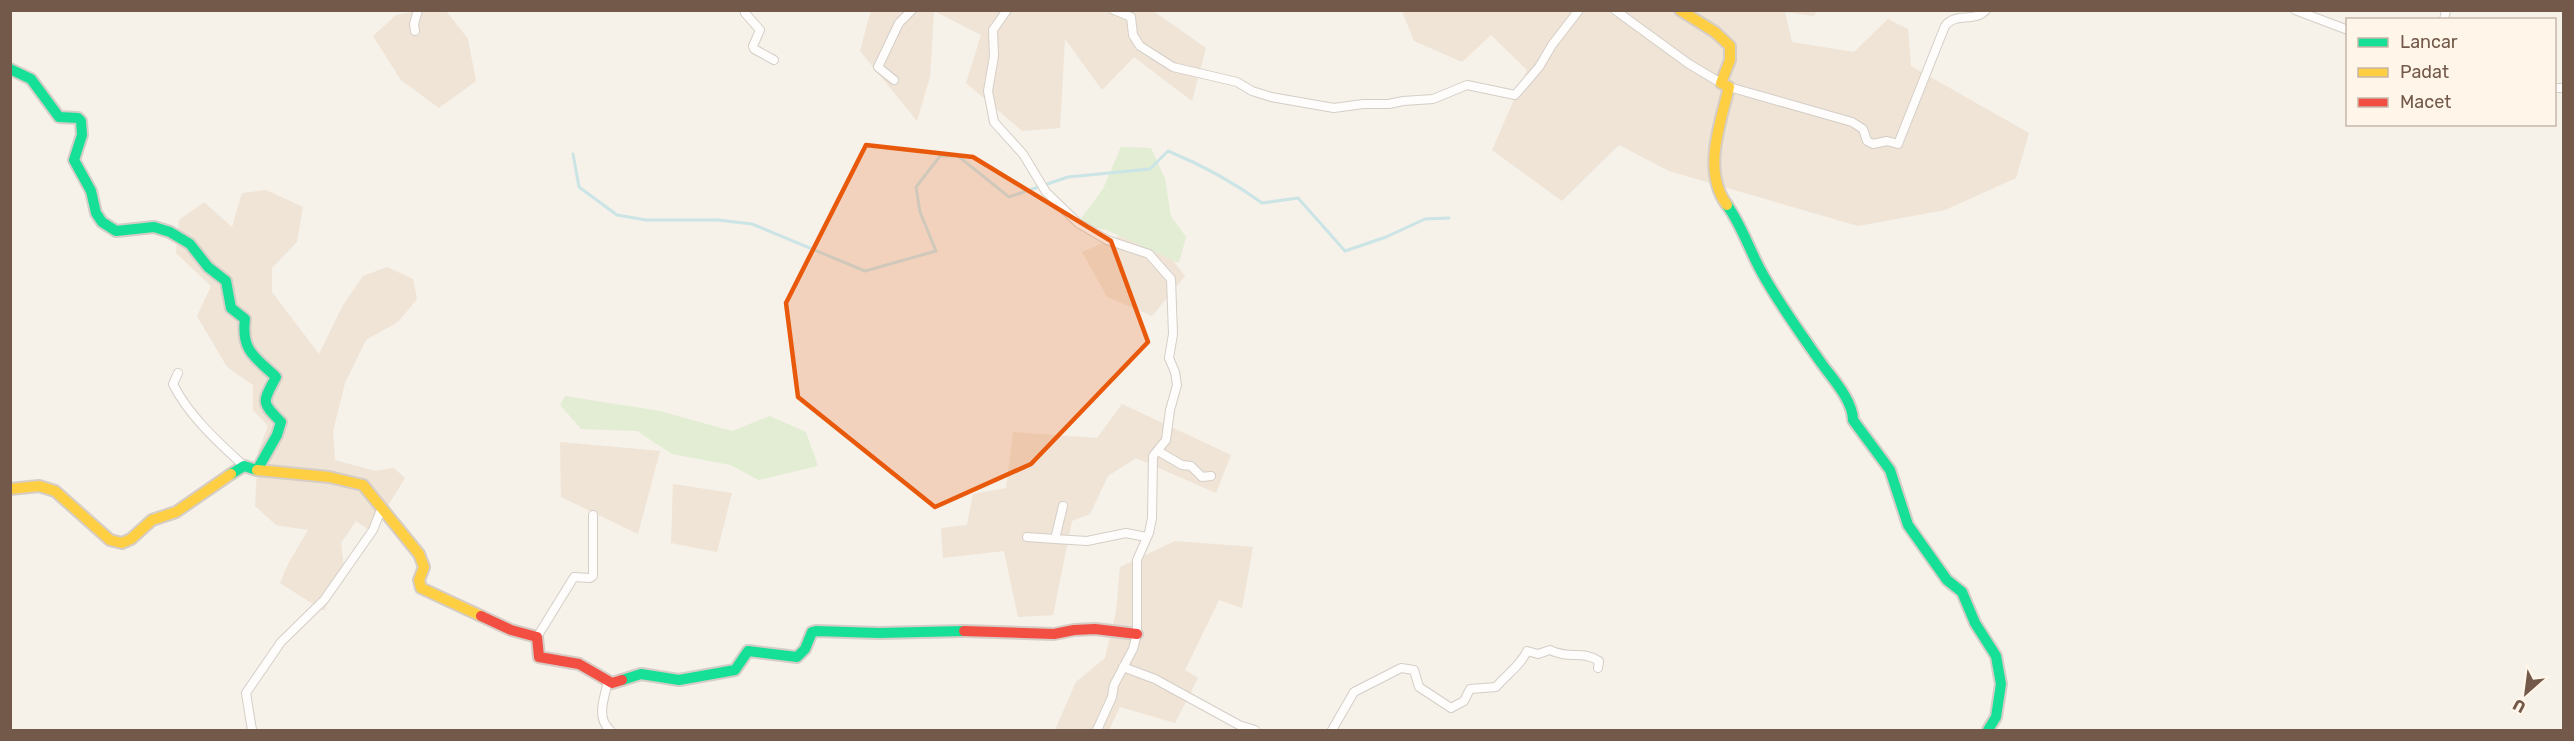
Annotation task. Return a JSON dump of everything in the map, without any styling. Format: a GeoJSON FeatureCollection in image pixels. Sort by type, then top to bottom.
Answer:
{"type":"FeatureCollection","features":[{"type":"Feature","properties":{"kind":"street"},"geometry":{"type":"LineString","coordinates":[[415,31],[414,24],[418,10]]}},
{"type":"Feature","properties":{"kind":"street"},"geometry":{"type":"LineString","coordinates":[[747,10],[745,13],[760,30],[753,46],[754,49],[774,60]]}},
{"type":"Feature","properties":{"kind":"street"},"geometry":{"type":"LineString","coordinates":[[894,80],[878,68],[899,23],[912,10]]}},
{"type":"Feature","properties":{"kind":"street"},"geometry":{"type":"LineString","coordinates":[[1007,10],[993,30],[994,56],[988,91],[994,122],[1023,154],[1046,192],[1078,223],[1107,240],[1149,254],[1160,269],[1170,276],[1173,334],[1169,358],[1177,385],[1170,410],[1168,434],[1158,452],[1153,456],[1152,518],[1137,560],[1137,633],[1133,650],[1123,667],[1097,730]]}},
{"type":"Feature","properties":{"kind":"street"},"geometry":{"type":"LineString","coordinates":[[1114,10],[1131,17],[1133,35],[1140,46],[1178,69],[1237,82],[1255,93],[1334,108],[1433,99],[1467,85],[1515,95],[1539,67],[1552,45],[1571,24],[1579,10]]}},
{"type":"Feature","properties":{"kind":"street"},"geometry":{"type":"LineString","coordinates":[[1615,10],[1689,64],[1725,85],[1852,122],[1863,129],[1867,141],[1873,144],[1887,141],[1898,144],[1923,78],[1930,68],[1944,26],[1952,19],[1978,17],[1986,10]]}},
{"type":"Feature","properties":{"kind":"street"},"geometry":{"type":"LineString","coordinates":[[1680,10],[1729,44],[1729,62],[1715,146],[1714,173],[1721,197],[1738,220],[1760,269],[1776,297],[1834,381],[1853,412],[1853,420],[1890,470],[1908,525],[1947,580],[1962,592],[1975,623],[1996,656],[2001,684],[1996,717],[1988,730]]}},
{"type":"Feature","properties":{"kind":"street"},"geometry":{"type":"LineString","coordinates":[[2295,10],[2346,29]]}},
{"type":"Feature","properties":{"kind":"street"},"geometry":{"type":"LineString","coordinates":[[10,69],[31,80],[58,117],[78,118],[81,121],[82,135],[74,160],[86,178],[95,200],[95,212],[102,222],[127,232],[154,227],[173,234],[194,247],[208,267],[225,278],[231,308],[245,319],[244,340],[254,360],[276,377],[264,400],[266,406],[281,422],[277,435],[257,470]]}},
{"type":"Feature","properties":{"kind":"street"},"geometry":{"type":"LineString","coordinates":[[178,373],[173,384],[176,390],[199,419],[244,466],[299,476],[342,477],[362,484],[381,510],[419,552],[424,567],[419,580],[421,588],[512,630],[537,637]]}},
{"type":"Feature","properties":{"kind":"street"},"geometry":{"type":"LineString","coordinates":[[1158,452],[1182,465],[1191,466],[1202,477],[1211,476]]}},
{"type":"Feature","properties":{"kind":"street"},"geometry":{"type":"LineString","coordinates":[[10,489],[46,486],[55,491],[110,540],[122,543],[130,540],[152,520],[176,512],[208,488],[244,466]]}},
{"type":"Feature","properties":{"kind":"street"},"geometry":{"type":"LineString","coordinates":[[1055,539],[1063,506]]}},
{"type":"Feature","properties":{"kind":"street"},"geometry":{"type":"LineString","coordinates":[[252,730],[246,693],[281,642],[324,600],[373,530],[381,510]]}},
{"type":"Feature","properties":{"kind":"street"},"geometry":{"type":"LineString","coordinates":[[593,515],[593,576],[590,578],[574,577],[537,637],[539,657],[579,664],[608,682],[619,682],[641,674],[678,680],[717,674],[735,670],[748,651],[797,657],[805,649],[812,632],[816,631],[879,633],[985,630],[1054,634],[1064,631],[1100,629],[1137,633]]}},
{"type":"Feature","properties":{"kind":"street"},"geometry":{"type":"LineString","coordinates":[[1027,537],[1087,541],[1126,533],[1146,537]]}},
{"type":"Feature","properties":{"kind":"street"},"geometry":{"type":"LineString","coordinates":[[1332,730],[1354,692],[1401,669],[1414,670],[1419,687],[1451,708],[1464,701],[1470,689],[1496,687],[1511,668],[1522,662],[1527,651],[1538,654],[1550,650],[1563,656],[1593,657],[1599,662],[1598,668]]}},
{"type":"Feature","properties":{"kind":"street"},"geometry":{"type":"LineString","coordinates":[[1123,667],[1155,679],[1239,725],[1255,730]]}},
{"type":"Feature","properties":{"kind":"street"},"geometry":{"type":"LineString","coordinates":[[608,682],[602,705],[602,720],[610,730]]}},
{"type":"Feature","properties":{"kind":"highlighted area"},"geometry":{"type":"Polygon","coordinates":[[[866,145],[973,157],[1111,241],[1148,342],[1031,464],[935,507],[798,397],[786,303],[866,145]]]}},
{"type":"Feature","properties":{"kind":"shaded area"},"geometry":{"type":"Polygon","coordinates":[[[871,10],[1153,11],[1206,48],[1192,101],[1134,57],[1102,90],[1065,39],[1060,128],[1022,131],[966,83],[981,35],[934,11],[930,77],[917,121],[860,51],[871,10]]]}},
{"type":"Feature","properties":{"kind":"shaded area"},"geometry":{"type":"Polygon","coordinates":[[[419,11],[446,11],[468,39],[476,81],[439,108],[401,80],[373,36],[396,15],[419,11]]]}},
{"type":"Feature","properties":{"kind":"shaded area"},"geometry":{"type":"Polygon","coordinates":[[[1402,11],[1817,11],[1814,16],[1785,12],[1792,42],[1854,52],[1888,19],[1908,29],[1911,66],[2029,133],[2016,178],[1945,210],[1858,226],[1669,171],[1619,145],[1562,201],[1492,150],[1527,70],[1491,35],[1462,62],[1414,41],[1402,11]]]}},
{"type":"Feature","properties":{"kind":"shaded area"},"geometry":{"type":"Polygon","coordinates":[[[266,190],[303,207],[297,242],[272,268],[272,292],[319,354],[343,305],[363,276],[387,267],[413,279],[417,299],[398,322],[366,340],[345,383],[333,431],[335,460],[375,471],[394,468],[405,478],[372,532],[356,521],[341,543],[344,568],[324,611],[280,583],[288,564],[308,530],[276,525],[255,506],[258,452],[268,426],[253,410],[253,385],[227,367],[197,316],[211,286],[176,253],[179,220],[204,202],[232,227],[242,193],[266,190]]]}},
{"type":"Feature","properties":{"kind":"shaded area"},"geometry":{"type":"Polygon","coordinates":[[[1121,235],[1158,241],[1185,276],[1152,316],[1107,297],[1082,252],[1121,235]]]}},
{"type":"Feature","properties":{"kind":"shaded area"},"geometry":{"type":"Polygon","coordinates":[[[1122,404],[1231,455],[1216,493],[1136,458],[1108,476],[1090,514],[1072,521],[1053,615],[1018,617],[1004,551],[943,558],[941,528],[967,525],[973,494],[1006,488],[1013,432],[1097,438],[1122,404]]]}},
{"type":"Feature","properties":{"kind":"shaded area"},"geometry":{"type":"Polygon","coordinates":[[[560,442],[660,451],[638,534],[561,497],[560,442]]]}},
{"type":"Feature","properties":{"kind":"shaded area"},"geometry":{"type":"Polygon","coordinates":[[[673,484],[732,493],[717,552],[671,543],[673,484]]]}},
{"type":"Feature","properties":{"kind":"shaded area"},"geometry":{"type":"Polygon","coordinates":[[[1175,541],[1253,547],[1242,608],[1219,600],[1185,670],[1198,678],[1175,723],[1120,707],[1109,730],[1055,730],[1076,682],[1105,658],[1116,612],[1120,567],[1175,541]]]}},
{"type":"Feature","properties":{"kind":"green space"},"geometry":{"type":"Polygon","coordinates":[[[1121,147],[1151,148],[1165,179],[1171,216],[1186,237],[1179,263],[1109,231],[1078,223],[1103,189],[1121,147]]]}},
{"type":"Feature","properties":{"kind":"green space"},"geometry":{"type":"Polygon","coordinates":[[[565,396],[660,411],[732,431],[770,416],[806,432],[818,466],[759,480],[730,465],[672,454],[637,431],[581,429],[560,405],[565,396]]]}},
{"type":"Feature","properties":{"kind":"waterway"},"geometry":{"type":"LineString","coordinates":[[573,154],[579,187],[617,215],[646,220],[718,220],[752,224],[865,271],[936,251],[920,212],[916,187],[940,156],[958,156],[1009,197],[1068,177],[1150,169],[1168,151],[1216,174],[1262,203],[1298,198],[1345,251],[1386,237],[1425,219],[1449,218]]}},
{"type":"Feature","properties":{"kind":"traffic: fast"},"geometry":{"type":"LineString","coordinates":[[10,69],[31,79],[59,117],[78,118],[81,121],[82,135],[74,160],[91,191],[96,213],[102,222],[116,231],[154,227],[170,232],[190,244],[208,267],[226,281],[231,308],[245,319],[245,339],[251,352],[276,377],[266,401],[270,410],[281,422],[277,435],[257,470],[244,466],[231,474]]}},
{"type":"Feature","properties":{"kind":"traffic: fast"},"geometry":{"type":"LineString","coordinates":[[1727,205],[1775,295],[1842,390],[1850,405],[1853,420],[1890,470],[1908,525],[1947,580],[1962,592],[1975,623],[1996,656],[2001,684],[1996,717],[1988,730]]}},
{"type":"Feature","properties":{"kind":"traffic: fast"},"geometry":{"type":"LineString","coordinates":[[622,680],[641,674],[679,680],[735,670],[748,651],[797,657],[805,649],[812,632],[816,631],[879,633],[964,631]]}},
{"type":"Feature","properties":{"kind":"traffic: slow"},"geometry":{"type":"LineString","coordinates":[[1680,10],[1715,32],[1730,46],[1730,60],[1721,83],[1729,87],[1718,132],[1714,163],[1720,192],[1727,205]]}},
{"type":"Feature","properties":{"kind":"traffic: slow"},"geometry":{"type":"LineString","coordinates":[[257,470],[329,477],[363,485],[419,554],[424,567],[419,580],[421,588],[481,616]]}},
{"type":"Feature","properties":{"kind":"traffic: slow"},"geometry":{"type":"LineString","coordinates":[[10,489],[39,486],[55,491],[110,540],[122,543],[131,539],[152,520],[176,512],[231,474]]}},
{"type":"Feature","properties":{"kind":"traffic: jam"},"geometry":{"type":"LineString","coordinates":[[481,616],[511,630],[537,637],[539,657],[579,664],[612,683],[622,680]]}},
{"type":"Feature","properties":{"kind":"traffic: jam"},"geometry":{"type":"LineString","coordinates":[[964,631],[1054,634],[1095,629],[1137,634]]}}]}
